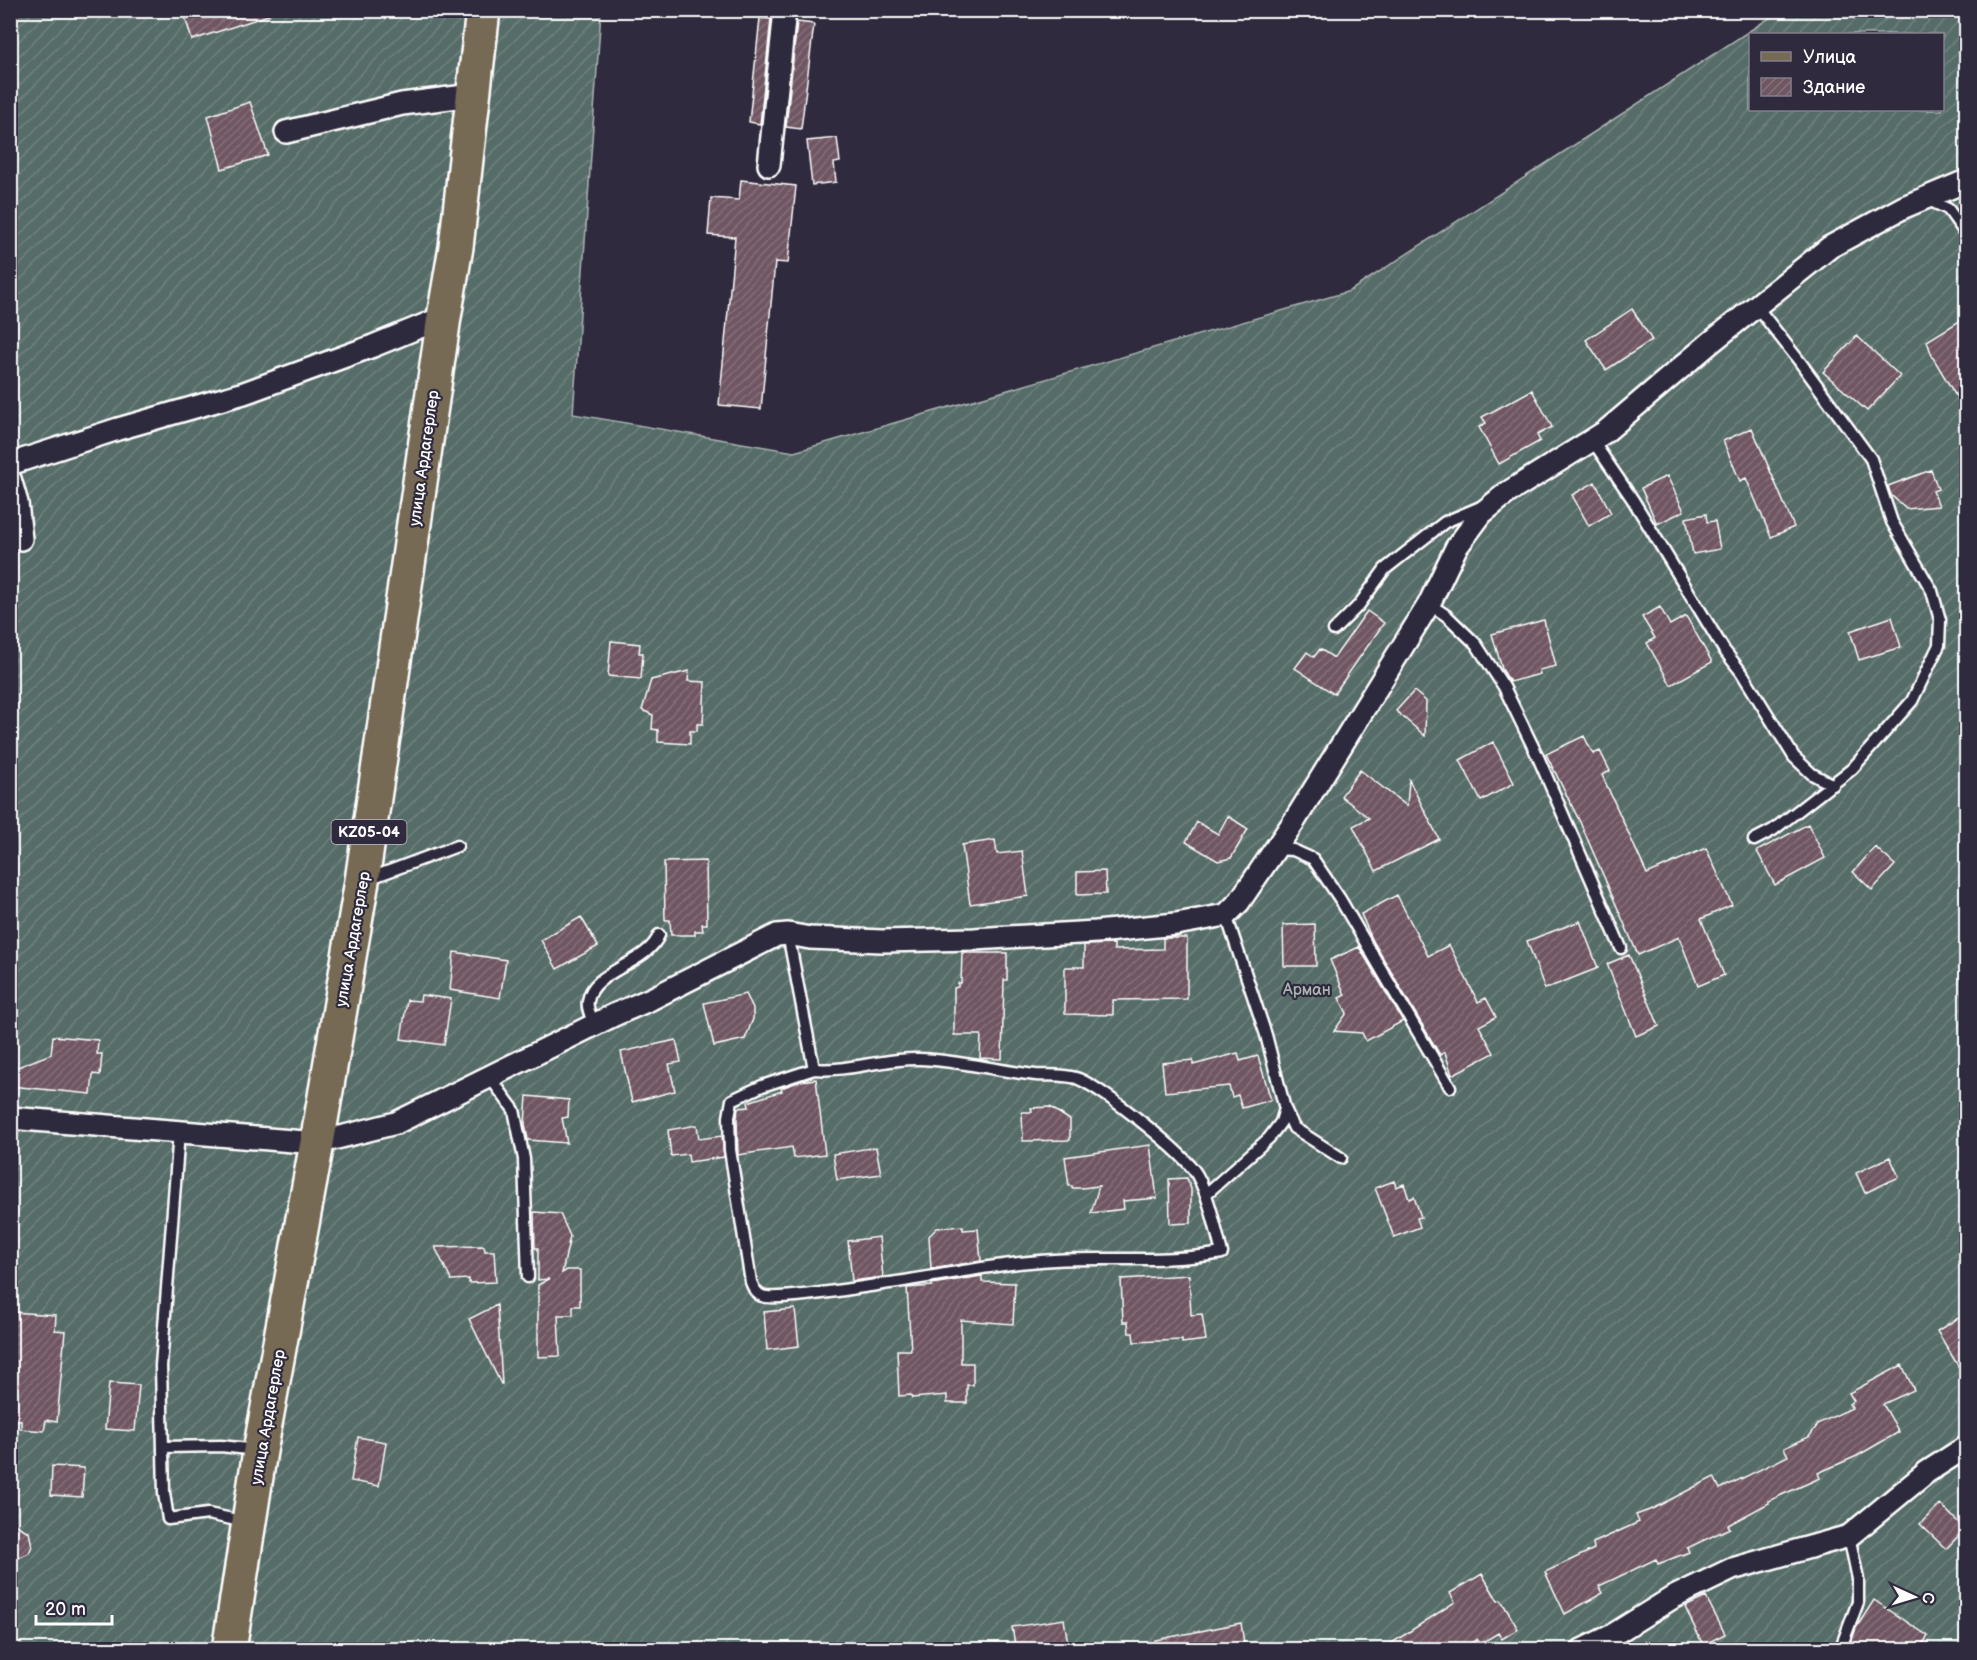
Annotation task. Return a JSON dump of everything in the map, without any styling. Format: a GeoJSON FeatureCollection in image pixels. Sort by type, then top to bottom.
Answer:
{"type":"FeatureCollection","features":[{"type":"Feature","properties":{"kind":"main road","name":"улица Ардагерлер"},"geometry":{"type":"LineString","coordinates":[[229,1650],[260,1451],[317,1143],[362,881],[456,247],[483,10]]}},
{"type":"Feature","properties":{"kind":"street"},"geometry":{"type":"LineString","coordinates":[[769,165],[785,10]]}},
{"type":"Feature","properties":{"kind":"street"},"geometry":{"type":"LineString","coordinates":[[286,132],[402,104],[473,95]]}},
{"type":"Feature","properties":{"kind":"street"},"geometry":{"type":"LineString","coordinates":[[10,1118],[317,1143],[396,1123],[777,935],[788,933],[810,938],[882,941],[974,939],[1096,932],[1176,924],[1226,915],[1239,903],[1276,849],[1430,604],[1456,548],[1482,513],[1507,493],[1605,432],[1710,343],[1830,247],[1904,207],[1966,181]]}},
{"type":"Feature","properties":{"kind":"street"},"geometry":{"type":"LineString","coordinates":[[10,464],[118,429],[244,393],[373,346],[444,316]]}},
{"type":"Feature","properties":{"kind":"street"},"geometry":{"type":"LineString","coordinates":[[10,479],[21,539]]}},
{"type":"Feature","properties":{"kind":"street"},"geometry":{"type":"LineString","coordinates":[[1582,1650],[1611,1636],[1672,1598],[1732,1569],[1849,1536],[1927,1472],[1966,1447]]}},
{"type":"Feature","properties":{"kind":"lane"},"geometry":{"type":"LineString","coordinates":[[1924,198],[1948,209],[1966,234]]}},
{"type":"Feature","properties":{"kind":"lane"},"geometry":{"type":"LineString","coordinates":[[1754,840],[1773,830],[1852,770],[1912,701],[1939,645],[1940,620],[1932,591],[1892,522],[1870,459],[1757,307]]}},
{"type":"Feature","properties":{"kind":"lane"},"geometry":{"type":"LineString","coordinates":[[1592,440],[1633,500],[1724,650],[1742,673],[1794,757],[1812,774],[1833,785]]}},
{"type":"Feature","properties":{"kind":"lane"},"geometry":{"type":"LineString","coordinates":[[1334,630],[1359,605],[1385,569],[1445,522],[1495,502]]}},
{"type":"Feature","properties":{"kind":"lane"},"geometry":{"type":"LineString","coordinates":[[1430,604],[1447,616],[1476,644],[1504,687],[1538,757],[1621,948]]}},
{"type":"Feature","properties":{"kind":"lane"},"geometry":{"type":"LineString","coordinates":[[362,881],[457,846]]}},
{"type":"Feature","properties":{"kind":"lane"},"geometry":{"type":"LineString","coordinates":[[1276,849],[1293,850],[1313,859],[1340,899],[1450,1087]]}},
{"type":"Feature","properties":{"kind":"lane"},"geometry":{"type":"LineString","coordinates":[[1226,915],[1266,1035],[1285,1109],[1294,1128],[1341,1158]]}},
{"type":"Feature","properties":{"kind":"lane"},"geometry":{"type":"LineString","coordinates":[[788,933],[814,1069]]}},
{"type":"Feature","properties":{"kind":"lane"},"geometry":{"type":"LineString","coordinates":[[594,1024],[587,1003],[592,989],[654,945],[659,935]]}},
{"type":"Feature","properties":{"kind":"lane"},"geometry":{"type":"LineString","coordinates":[[918,1059],[954,1061],[1034,1074],[1080,1078],[1127,1111],[1183,1158],[1196,1173],[1206,1194],[1222,1253],[1162,1260],[1045,1261],[983,1267],[864,1287],[781,1297],[762,1296],[751,1282],[730,1150],[729,1117],[732,1100],[762,1086],[814,1069],[830,1071],[891,1060],[918,1059]]}},
{"type":"Feature","properties":{"kind":"lane"},"geometry":{"type":"LineString","coordinates":[[489,1076],[514,1110],[524,1160],[528,1277]]}},
{"type":"Feature","properties":{"kind":"lane"},"geometry":{"type":"LineString","coordinates":[[1206,1194],[1269,1138],[1281,1122],[1285,1109]]}},
{"type":"Feature","properties":{"kind":"lane"},"geometry":{"type":"LineString","coordinates":[[179,1132],[161,1366],[164,1493],[168,1519],[208,1514],[248,1522]]}},
{"type":"Feature","properties":{"kind":"lane"},"geometry":{"type":"LineString","coordinates":[[163,1447],[221,1446],[260,1451]]}},
{"type":"Feature","properties":{"kind":"lane"},"geometry":{"type":"LineString","coordinates":[[1840,1650],[1858,1602],[1858,1579],[1849,1536]]}},
{"type":"Feature","properties":{"kind":"green space","name":"Арман"},"geometry":{"type":"Polygon","coordinates":[[[11,11],[601,11],[573,414],[794,452],[1350,291],[1780,11],[1966,11],[1966,1649],[11,1650],[11,11]]]}},
{"type":"Feature","properties":{"kind":"building"},"geometry":{"type":"Polygon","coordinates":[[[183,10],[268,10],[269,15],[192,40],[183,10]]]}},
{"type":"Feature","properties":{"kind":"building"},"geometry":{"type":"Polygon","coordinates":[[[760,18],[771,19],[760,124],[749,122],[760,18]]]}},
{"type":"Feature","properties":{"kind":"building"},"geometry":{"type":"Polygon","coordinates":[[[797,22],[814,24],[801,129],[786,127],[797,22]]]}},
{"type":"Feature","properties":{"kind":"building"},"geometry":{"type":"Polygon","coordinates":[[[250,102],[268,155],[222,169],[208,116],[250,102]]]}},
{"type":"Feature","properties":{"kind":"building"},"geometry":{"type":"Polygon","coordinates":[[[837,138],[840,162],[834,163],[836,182],[812,185],[807,141],[837,138]]]}},
{"type":"Feature","properties":{"kind":"building"},"geometry":{"type":"Polygon","coordinates":[[[741,180],[796,186],[788,263],[775,262],[761,409],[719,405],[735,237],[708,235],[711,198],[739,200],[741,180]]]}},
{"type":"Feature","properties":{"kind":"building"},"geometry":{"type":"Polygon","coordinates":[[[1632,309],[1652,340],[1606,370],[1586,340],[1632,309]]]}},
{"type":"Feature","properties":{"kind":"building"},"geometry":{"type":"Polygon","coordinates":[[[1966,317],[1966,413],[1932,356],[1927,341],[1966,317]]]}},
{"type":"Feature","properties":{"kind":"building"},"geometry":{"type":"Polygon","coordinates":[[[1857,336],[1900,376],[1867,411],[1823,372],[1857,336]]]}},
{"type":"Feature","properties":{"kind":"building"},"geometry":{"type":"Polygon","coordinates":[[[1532,390],[1552,427],[1537,435],[1540,441],[1499,464],[1479,427],[1486,423],[1482,417],[1532,390]]]}},
{"type":"Feature","properties":{"kind":"building"},"geometry":{"type":"Polygon","coordinates":[[[1752,428],[1794,527],[1771,537],[1746,478],[1740,481],[1723,441],[1752,428]]]}},
{"type":"Feature","properties":{"kind":"building"},"geometry":{"type":"Polygon","coordinates":[[[1931,470],[1938,489],[1933,491],[1939,506],[1906,509],[1891,495],[1888,486],[1931,470]]]}},
{"type":"Feature","properties":{"kind":"building"},"geometry":{"type":"Polygon","coordinates":[[[1667,476],[1684,511],[1657,524],[1641,488],[1667,476]]]}},
{"type":"Feature","properties":{"kind":"building"},"geometry":{"type":"Polygon","coordinates":[[[1595,482],[1611,513],[1589,526],[1572,495],[1595,482]]]}},
{"type":"Feature","properties":{"kind":"building"},"geometry":{"type":"Polygon","coordinates":[[[1706,514],[1707,522],[1715,521],[1720,549],[1693,554],[1686,518],[1706,514]]]}},
{"type":"Feature","properties":{"kind":"building"},"geometry":{"type":"Polygon","coordinates":[[[1660,607],[1670,625],[1686,616],[1712,662],[1671,685],[1647,643],[1655,638],[1642,617],[1660,607]]]}},
{"type":"Feature","properties":{"kind":"building"},"geometry":{"type":"Polygon","coordinates":[[[1367,611],[1384,623],[1334,694],[1295,668],[1307,652],[1314,657],[1320,649],[1334,658],[1367,611]]]}},
{"type":"Feature","properties":{"kind":"building"},"geometry":{"type":"Polygon","coordinates":[[[1892,617],[1901,647],[1859,660],[1850,631],[1892,617]]]}},
{"type":"Feature","properties":{"kind":"building"},"geometry":{"type":"Polygon","coordinates":[[[1544,620],[1556,666],[1539,670],[1540,674],[1510,682],[1502,669],[1492,634],[1544,620]]]}},
{"type":"Feature","properties":{"kind":"building"},"geometry":{"type":"Polygon","coordinates":[[[611,641],[640,644],[639,653],[643,653],[641,679],[608,676],[611,641]]]}},
{"type":"Feature","properties":{"kind":"building"},"geometry":{"type":"Polygon","coordinates":[[[689,671],[688,681],[705,682],[703,724],[697,724],[697,731],[690,731],[690,744],[658,742],[658,730],[652,729],[653,715],[642,710],[651,680],[689,671]]]}},
{"type":"Feature","properties":{"kind":"building"},"geometry":{"type":"Polygon","coordinates":[[[1414,691],[1426,701],[1425,736],[1396,711],[1414,691]]]}},
{"type":"Feature","properties":{"kind":"building"},"geometry":{"type":"Polygon","coordinates":[[[1584,736],[1593,754],[1600,751],[1610,771],[1602,775],[1647,874],[1706,848],[1732,905],[1701,919],[1724,975],[1698,986],[1679,937],[1638,955],[1580,822],[1546,754],[1584,736]]]}},
{"type":"Feature","properties":{"kind":"building"},"geometry":{"type":"Polygon","coordinates":[[[1493,742],[1514,783],[1481,801],[1460,760],[1493,742]]]}},
{"type":"Feature","properties":{"kind":"building"},"geometry":{"type":"Polygon","coordinates":[[[1360,770],[1407,806],[1409,780],[1439,839],[1376,871],[1353,826],[1369,818],[1341,796],[1360,770]]]}},
{"type":"Feature","properties":{"kind":"building"},"geometry":{"type":"Polygon","coordinates":[[[1228,816],[1248,829],[1231,858],[1218,861],[1186,842],[1197,822],[1218,834],[1228,816]]]}},
{"type":"Feature","properties":{"kind":"building"},"geometry":{"type":"Polygon","coordinates":[[[1808,824],[1825,858],[1775,885],[1757,851],[1808,824]]]}},
{"type":"Feature","properties":{"kind":"building"},"geometry":{"type":"Polygon","coordinates":[[[995,840],[997,854],[1022,851],[1028,896],[970,904],[962,845],[995,840]]]}},
{"type":"Feature","properties":{"kind":"building"},"geometry":{"type":"Polygon","coordinates":[[[1875,847],[1895,865],[1872,890],[1853,872],[1875,847]]]}},
{"type":"Feature","properties":{"kind":"building"},"geometry":{"type":"Polygon","coordinates":[[[706,861],[707,924],[702,924],[703,931],[695,931],[695,935],[671,935],[670,920],[665,920],[664,862],[706,861]]]}},
{"type":"Feature","properties":{"kind":"building"},"geometry":{"type":"Polygon","coordinates":[[[1105,871],[1106,894],[1077,895],[1077,872],[1105,871]]]}},
{"type":"Feature","properties":{"kind":"building"},"geometry":{"type":"Polygon","coordinates":[[[1397,895],[1428,956],[1449,945],[1478,1002],[1486,998],[1496,1017],[1479,1026],[1494,1053],[1452,1075],[1445,1052],[1440,1055],[1373,941],[1361,914],[1397,895]]]}},
{"type":"Feature","properties":{"kind":"building"},"geometry":{"type":"Polygon","coordinates":[[[581,917],[598,946],[557,969],[541,940],[581,917]]]}},
{"type":"Feature","properties":{"kind":"building"},"geometry":{"type":"Polygon","coordinates":[[[1580,921],[1598,968],[1545,989],[1527,941],[1580,921]]]}},
{"type":"Feature","properties":{"kind":"building"},"geometry":{"type":"Polygon","coordinates":[[[1315,924],[1316,966],[1284,966],[1283,925],[1315,924]]]}},
{"type":"Feature","properties":{"kind":"building"},"geometry":{"type":"Polygon","coordinates":[[[1163,938],[1187,938],[1187,999],[1113,1000],[1113,1015],[1065,1014],[1065,967],[1084,967],[1084,945],[1114,944],[1114,950],[1163,949],[1163,938]]]}},
{"type":"Feature","properties":{"kind":"building"},"geometry":{"type":"Polygon","coordinates":[[[1359,947],[1403,1021],[1366,1041],[1362,1033],[1334,1031],[1347,1013],[1339,998],[1345,995],[1330,960],[1359,947]]]}},
{"type":"Feature","properties":{"kind":"building"},"geometry":{"type":"Polygon","coordinates":[[[454,952],[506,960],[500,998],[450,990],[454,952]]]}},
{"type":"Feature","properties":{"kind":"building"},"geometry":{"type":"Polygon","coordinates":[[[962,953],[1007,953],[1002,1059],[980,1058],[981,1035],[954,1035],[954,988],[961,983],[962,953]]]}},
{"type":"Feature","properties":{"kind":"building"},"geometry":{"type":"Polygon","coordinates":[[[1629,955],[1659,1026],[1636,1036],[1607,964],[1629,955]]]}},
{"type":"Feature","properties":{"kind":"building"},"geometry":{"type":"Polygon","coordinates":[[[746,994],[753,1008],[753,1019],[745,1039],[714,1046],[704,1003],[746,994]]]}},
{"type":"Feature","properties":{"kind":"building"},"geometry":{"type":"Polygon","coordinates":[[[421,995],[451,999],[444,1045],[401,1039],[407,1000],[420,1001],[421,995]]]}},
{"type":"Feature","properties":{"kind":"building"},"geometry":{"type":"Polygon","coordinates":[[[53,1036],[98,1040],[97,1054],[102,1054],[100,1075],[93,1074],[91,1094],[10,1086],[10,1070],[51,1054],[53,1036]]]}},
{"type":"Feature","properties":{"kind":"building"},"geometry":{"type":"Polygon","coordinates":[[[676,1040],[681,1062],[669,1064],[675,1091],[632,1102],[621,1052],[676,1040]]]}},
{"type":"Feature","properties":{"kind":"building"},"geometry":{"type":"Polygon","coordinates":[[[1238,1053],[1240,1061],[1258,1056],[1271,1100],[1242,1108],[1238,1095],[1232,1097],[1229,1086],[1165,1092],[1162,1063],[1193,1060],[1193,1065],[1238,1053]]]}},
{"type":"Feature","properties":{"kind":"building"},"geometry":{"type":"Polygon","coordinates":[[[816,1079],[825,1154],[794,1158],[792,1147],[738,1155],[738,1108],[749,1107],[748,1102],[782,1091],[781,1088],[816,1079]]]}},
{"type":"Feature","properties":{"kind":"building"},"geometry":{"type":"Polygon","coordinates":[[[527,1096],[569,1100],[568,1117],[562,1118],[567,1143],[528,1140],[525,1124],[527,1096]]]}},
{"type":"Feature","properties":{"kind":"building"},"geometry":{"type":"Polygon","coordinates":[[[1050,1107],[1070,1120],[1070,1140],[1023,1141],[1022,1112],[1032,1112],[1031,1108],[1050,1107]]]}},
{"type":"Feature","properties":{"kind":"building"},"geometry":{"type":"Polygon","coordinates":[[[697,1125],[699,1139],[722,1136],[724,1157],[689,1162],[688,1154],[671,1156],[668,1130],[697,1125]]]}},
{"type":"Feature","properties":{"kind":"building"},"geometry":{"type":"Polygon","coordinates":[[[1150,1145],[1157,1198],[1123,1201],[1124,1209],[1091,1213],[1099,1186],[1072,1188],[1069,1186],[1065,1157],[1150,1145]]]}},
{"type":"Feature","properties":{"kind":"building"},"geometry":{"type":"Polygon","coordinates":[[[876,1147],[881,1174],[837,1180],[833,1154],[876,1147]]]}},
{"type":"Feature","properties":{"kind":"building"},"geometry":{"type":"Polygon","coordinates":[[[1890,1157],[1899,1177],[1865,1193],[1856,1173],[1890,1157]]]}},
{"type":"Feature","properties":{"kind":"building"},"geometry":{"type":"Polygon","coordinates":[[[1187,1178],[1191,1189],[1191,1223],[1170,1224],[1169,1179],[1187,1178]]]}},
{"type":"Feature","properties":{"kind":"building"},"geometry":{"type":"Polygon","coordinates":[[[1394,1181],[1396,1187],[1404,1184],[1409,1199],[1414,1197],[1421,1217],[1417,1218],[1420,1227],[1394,1237],[1375,1188],[1394,1181]]]}},
{"type":"Feature","properties":{"kind":"building"},"geometry":{"type":"Polygon","coordinates":[[[534,1212],[560,1214],[570,1236],[562,1273],[567,1270],[580,1270],[580,1306],[573,1306],[573,1315],[558,1315],[560,1356],[538,1357],[538,1285],[549,1279],[538,1280],[538,1248],[535,1248],[534,1212]]]}},
{"type":"Feature","properties":{"kind":"building"},"geometry":{"type":"Polygon","coordinates":[[[963,1226],[963,1230],[978,1229],[981,1261],[931,1269],[929,1236],[937,1228],[963,1226]]]}},
{"type":"Feature","properties":{"kind":"building"},"geometry":{"type":"Polygon","coordinates":[[[879,1237],[883,1277],[852,1281],[848,1241],[879,1237]]]}},
{"type":"Feature","properties":{"kind":"building"},"geometry":{"type":"Polygon","coordinates":[[[484,1246],[485,1251],[494,1251],[496,1282],[469,1283],[469,1279],[451,1280],[435,1247],[484,1246]]]}},
{"type":"Feature","properties":{"kind":"building"},"geometry":{"type":"Polygon","coordinates":[[[1189,1275],[1191,1315],[1202,1314],[1206,1340],[1182,1343],[1182,1340],[1134,1342],[1133,1333],[1129,1333],[1128,1322],[1123,1322],[1121,1279],[1189,1275]]]}},
{"type":"Feature","properties":{"kind":"building"},"geometry":{"type":"Polygon","coordinates":[[[982,1276],[982,1282],[1015,1283],[1013,1324],[961,1320],[961,1363],[973,1363],[973,1385],[967,1385],[967,1403],[947,1403],[947,1395],[912,1398],[911,1395],[899,1396],[897,1350],[911,1350],[907,1288],[932,1286],[932,1284],[982,1276]]]}},
{"type":"Feature","properties":{"kind":"building"},"geometry":{"type":"Polygon","coordinates":[[[497,1305],[502,1384],[469,1319],[497,1305]]]}},
{"type":"Feature","properties":{"kind":"building"},"geometry":{"type":"Polygon","coordinates":[[[795,1309],[799,1346],[767,1350],[764,1312],[795,1309]]]}},
{"type":"Feature","properties":{"kind":"building"},"geometry":{"type":"Polygon","coordinates":[[[10,1312],[56,1315],[55,1330],[65,1331],[57,1422],[46,1420],[44,1431],[21,1429],[21,1420],[10,1419],[10,1312]]]}},
{"type":"Feature","properties":{"kind":"building"},"geometry":{"type":"Polygon","coordinates":[[[1966,1313],[1966,1379],[1937,1331],[1966,1313]]]}},
{"type":"Feature","properties":{"kind":"building"},"geometry":{"type":"Polygon","coordinates":[[[1902,1365],[1914,1390],[1883,1404],[1899,1432],[1857,1456],[1818,1473],[1820,1478],[1768,1501],[1769,1503],[1728,1525],[1730,1528],[1687,1548],[1689,1552],[1658,1564],[1656,1559],[1599,1586],[1603,1593],[1565,1614],[1545,1572],[1594,1549],[1593,1543],[1639,1522],[1636,1515],[1714,1477],[1720,1489],[1788,1456],[1784,1448],[1809,1437],[1819,1423],[1852,1408],[1849,1404],[1854,1401],[1849,1393],[1902,1365]]]}},
{"type":"Feature","properties":{"kind":"building"},"geometry":{"type":"Polygon","coordinates":[[[109,1383],[139,1385],[135,1431],[105,1429],[109,1383]]]}},
{"type":"Feature","properties":{"kind":"building"},"geometry":{"type":"Polygon","coordinates":[[[358,1437],[386,1442],[379,1486],[351,1481],[358,1437]]]}},
{"type":"Feature","properties":{"kind":"building"},"geometry":{"type":"Polygon","coordinates":[[[52,1466],[84,1468],[82,1497],[51,1495],[52,1466]]]}},
{"type":"Feature","properties":{"kind":"building"},"geometry":{"type":"Polygon","coordinates":[[[1940,1504],[1965,1529],[1946,1549],[1920,1524],[1940,1504]]]}},
{"type":"Feature","properties":{"kind":"building"},"geometry":{"type":"Polygon","coordinates":[[[10,1522],[29,1532],[32,1546],[29,1553],[10,1562],[10,1522]]]}},
{"type":"Feature","properties":{"kind":"building"},"geometry":{"type":"Polygon","coordinates":[[[1482,1574],[1518,1629],[1502,1639],[1498,1633],[1480,1644],[1477,1639],[1461,1650],[1381,1650],[1455,1602],[1450,1593],[1482,1574]]]}},
{"type":"Feature","properties":{"kind":"building"},"geometry":{"type":"Polygon","coordinates":[[[1706,1597],[1725,1634],[1703,1645],[1685,1607],[1706,1597]]]}},
{"type":"Feature","properties":{"kind":"building"},"geometry":{"type":"Polygon","coordinates":[[[1874,1600],[1928,1636],[1919,1650],[1861,1650],[1851,1643],[1856,1628],[1874,1600]]]}},
{"type":"Feature","properties":{"kind":"building"},"geometry":{"type":"Polygon","coordinates":[[[1064,1619],[1069,1650],[1016,1650],[1012,1627],[1064,1619]]]}},
{"type":"Feature","properties":{"kind":"building"},"geometry":{"type":"Polygon","coordinates":[[[1241,1623],[1245,1650],[1156,1650],[1155,1640],[1241,1623]]]}}]}
